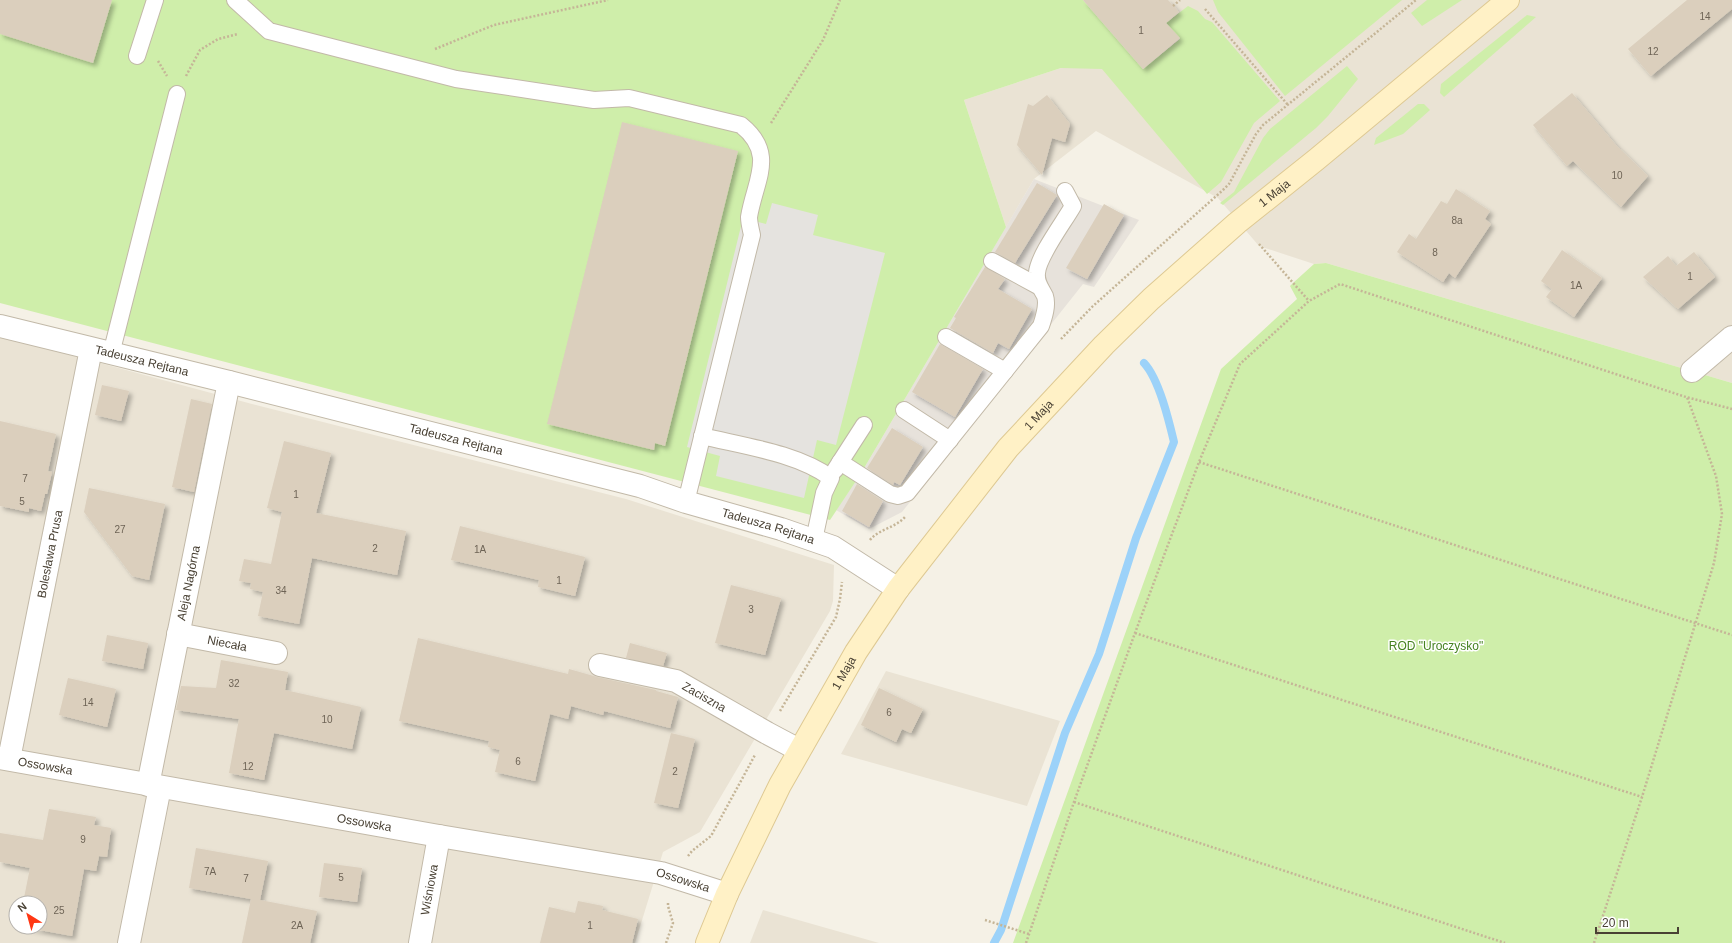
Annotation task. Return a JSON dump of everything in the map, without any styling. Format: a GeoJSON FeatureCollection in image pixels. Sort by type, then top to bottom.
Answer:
{"type":"FeatureCollection","features":[{"type":"Feature","properties":{"kind":"main road","name":"1 Maja"},"geometry":{"type":"LineString","coordinates":[[707,943],[727,894],[770,805],[799,750],[856,652],[898,589],[1008,448],[1135,314],[1237,223],[1317,159],[1508,0]]}},
{"type":"Feature","properties":{"kind":"street","name":"Tadeusza Rejtana"},"geometry":{"type":"LineString","coordinates":[[0,326],[640,486],[686,502],[833,547],[898,589]]}},
{"type":"Feature","properties":{"kind":"street"},"geometry":{"type":"LineString","coordinates":[[1692,371],[1732,337]]}},
{"type":"Feature","properties":{"kind":"street","name":"Bolesława Prusa"},"geometry":{"type":"LineString","coordinates":[[5,758],[101,351]]}},
{"type":"Feature","properties":{"kind":"street","name":"Aleja Nagórna"},"geometry":{"type":"LineString","coordinates":[[129,943],[178,634],[228,382]]}},
{"type":"Feature","properties":{"kind":"street","name":"Niecała"},"geometry":{"type":"LineString","coordinates":[[178,634],[276,653]]}},
{"type":"Feature","properties":{"kind":"street","name":"Zaciszna"},"geometry":{"type":"LineString","coordinates":[[600,665],[676,681],[799,750]]}},
{"type":"Feature","properties":{"kind":"street","name":"Ossowska"},"geometry":{"type":"LineString","coordinates":[[5,758],[154,786],[439,836],[661,873],[727,894]]}},
{"type":"Feature","properties":{"kind":"street","name":"Wiśniowa"},"geometry":{"type":"LineString","coordinates":[[420,943],[439,836]]}},
{"type":"Feature","properties":{"kind":"lane"},"geometry":{"type":"LineString","coordinates":[[136,56],[155,0]]}},
{"type":"Feature","properties":{"kind":"lane"},"geometry":{"type":"LineString","coordinates":[[235,0],[269,31],[456,79],[594,100],[629,98],[742,125],[751,133],[758,143],[762,154],[761,165],[749,218],[752,235],[686,502]]}},
{"type":"Feature","properties":{"kind":"lane"},"geometry":{"type":"LineString","coordinates":[[101,351],[176,94]]}},
{"type":"Feature","properties":{"kind":"lane"},"geometry":{"type":"LineString","coordinates":[[840,462],[890,494],[898,496],[907,493],[1041,326],[1045,314],[1045,296],[1038,286],[1036,273],[1042,258],[1073,206],[1065,191]]}},
{"type":"Feature","properties":{"kind":"lane"},"geometry":{"type":"LineString","coordinates":[[992,261],[1038,286]]}},
{"type":"Feature","properties":{"kind":"lane"},"geometry":{"type":"LineString","coordinates":[[946,337],[1005,371]]}},
{"type":"Feature","properties":{"kind":"lane"},"geometry":{"type":"LineString","coordinates":[[904,410],[950,440]]}},
{"type":"Feature","properties":{"kind":"lane"},"geometry":{"type":"LineString","coordinates":[[814,540],[824,493],[830,478],[864,425]]}},
{"type":"Feature","properties":{"kind":"lane"},"geometry":{"type":"LineString","coordinates":[[702,436],[800,460],[818,469],[830,478]]}},
{"type":"Feature","properties":{"kind":"path"},"geometry":{"type":"LineString","coordinates":[[400,64],[494,25],[608,0]]}},
{"type":"Feature","properties":{"kind":"path"},"geometry":{"type":"LineString","coordinates":[[758,143],[823,40],[840,0]]}},
{"type":"Feature","properties":{"kind":"path"},"geometry":{"type":"LineString","coordinates":[[1173,6],[1180,0]]}},
{"type":"Feature","properties":{"kind":"path"},"geometry":{"type":"LineString","coordinates":[[1056,344],[1093,306],[1229,184],[1256,134],[1263,125],[1416,0]]}},
{"type":"Feature","properties":{"kind":"path"},"geometry":{"type":"LineString","coordinates":[[1205,9],[1288,104]]}},
{"type":"Feature","properties":{"kind":"path"},"geometry":{"type":"LineString","coordinates":[[176,94],[200,50],[218,39],[234,34],[269,31]]}},
{"type":"Feature","properties":{"kind":"path"},"geometry":{"type":"LineString","coordinates":[[144,34],[176,94]]}},
{"type":"Feature","properties":{"kind":"path"},"geometry":{"type":"LineString","coordinates":[[1259,244],[1309,301]]}},
{"type":"Feature","properties":{"kind":"path"},"geometry":{"type":"LineString","coordinates":[[1026,943],[1074,802],[1135,633],[1199,462],[1240,364],[1309,301],[1340,284],[1686,398],[1732,409]]}},
{"type":"Feature","properties":{"kind":"path"},"geometry":{"type":"LineString","coordinates":[[1594,943],[1642,798],[1714,563],[1722,514],[1716,476],[1686,398],[1692,371]]}},
{"type":"Feature","properties":{"kind":"path"},"geometry":{"type":"LineString","coordinates":[[1199,462],[1732,635]]}},
{"type":"Feature","properties":{"kind":"path"},"geometry":{"type":"LineString","coordinates":[[865,546],[874,535],[902,521],[910,513]]}},
{"type":"Feature","properties":{"kind":"path"},"geometry":{"type":"LineString","coordinates":[[1135,633],[1642,798]]}},
{"type":"Feature","properties":{"kind":"path"},"geometry":{"type":"LineString","coordinates":[[1074,802],[1505,943]]}},
{"type":"Feature","properties":{"kind":"path"},"geometry":{"type":"LineString","coordinates":[[666,943],[673,923],[668,906],[670,896]]}},
{"type":"Feature","properties":{"kind":"path"},"geometry":{"type":"LineString","coordinates":[[985,920],[1030,934]]}},
{"type":"Feature","properties":{"kind":"shaded area"},"geometry":{"type":"Polygon","coordinates":[[[1013,0],[1732,0],[1732,383],[1326,263],[1314,264],[1259,246],[1218,198],[1096,131],[1034,179],[1006,227],[964,100],[1061,68],[1013,0]]]}},
{"type":"Feature","properties":{"kind":"shaded area"},"geometry":{"type":"Polygon","coordinates":[[[1034,179],[1139,220],[1094,287],[1083,284],[902,512],[869,529],[836,510],[860,475],[1034,179]]]}},
{"type":"Feature","properties":{"kind":"shaded area"},"geometry":{"type":"Polygon","coordinates":[[[772,203],[818,215],[813,235],[885,253],[836,445],[817,440],[804,498],[716,476],[720,456],[687,447],[743,218],[766,224],[772,203]]]}},
{"type":"Feature","properties":{"kind":"shaded area"},"geometry":{"type":"Polygon","coordinates":[[[0,336],[252,404],[626,499],[834,565],[833,601],[830,611],[700,832],[663,852],[635,943],[0,943],[0,336]]]}},
{"type":"Feature","properties":{"kind":"shaded area"},"geometry":{"type":"Polygon","coordinates":[[[886,671],[1060,721],[1027,806],[841,754],[886,671]]]}},
{"type":"Feature","properties":{"kind":"shaded area"},"geometry":{"type":"Polygon","coordinates":[[[763,910],[879,943],[750,943],[763,910]]]}},
{"type":"Feature","properties":{"kind":"green space"},"geometry":{"type":"Polygon","coordinates":[[[0,0],[1083,0],[1143,69],[1180,39],[1166,23],[1188,6],[1198,11],[1205,19],[1212,22],[1280,101],[1254,123],[1221,182],[1207,194],[1102,69],[1061,68],[964,100],[1006,227],[860,475],[830,520],[0,303],[0,0]]]}},
{"type":"Feature","properties":{"kind":"green space"},"geometry":{"type":"Polygon","coordinates":[[[1213,0],[1402,0],[1285,96],[1218,12],[1213,0]]]}},
{"type":"Feature","properties":{"kind":"green space"},"geometry":{"type":"Polygon","coordinates":[[[1427,0],[1462,0],[1422,26],[1411,13],[1427,0]]]}},
{"type":"Feature","properties":{"kind":"green space"},"geometry":{"type":"Polygon","coordinates":[[[1527,15],[1536,17],[1444,97],[1440,93],[1441,84],[1527,15]]]}},
{"type":"Feature","properties":{"kind":"green space"},"geometry":{"type":"Polygon","coordinates":[[[1347,66],[1358,79],[1328,116],[1316,128],[1223,205],[1220,203],[1234,192],[1263,138],[1270,129],[1347,66]]]}},
{"type":"Feature","properties":{"kind":"green space"},"geometry":{"type":"Polygon","coordinates":[[[1418,104],[1424,104],[1430,110],[1403,134],[1374,145],[1376,138],[1418,104]]]}},
{"type":"Feature","properties":{"kind":"green space","name":"ROD \"Uroczysko\""},"geometry":{"type":"Polygon","coordinates":[[[1326,263],[1732,383],[1732,943],[1013,943],[1221,369],[1297,299],[1290,286],[1314,264],[1326,263]]]}},
{"type":"Feature","properties":{"kind":"building"},"geometry":{"type":"Polygon","coordinates":[[[0,0],[112,0],[93,63],[0,34],[0,0]]]}},
{"type":"Feature","properties":{"kind":"building"},"geometry":{"type":"Polygon","coordinates":[[[1083,0],[1168,0],[1179,12],[1166,23],[1180,38],[1143,69],[1083,0]]]}},
{"type":"Feature","properties":{"kind":"building"},"geometry":{"type":"Polygon","coordinates":[[[1687,0],[1732,0],[1732,9],[1651,76],[1628,49],[1687,0]]]}},
{"type":"Feature","properties":{"kind":"building"},"geometry":{"type":"Polygon","coordinates":[[[1572,93],[1616,145],[1648,176],[1621,207],[1573,161],[1567,166],[1533,125],[1572,93]]]}},
{"type":"Feature","properties":{"kind":"building"},"geometry":{"type":"Polygon","coordinates":[[[1047,95],[1070,124],[1065,142],[1052,138],[1042,175],[1017,145],[1028,104],[1033,106],[1047,95]]]}},
{"type":"Feature","properties":{"kind":"building"},"geometry":{"type":"Polygon","coordinates":[[[622,122],[738,151],[665,446],[655,443],[654,450],[547,424],[622,122]]]}},
{"type":"Feature","properties":{"kind":"building"},"geometry":{"type":"Polygon","coordinates":[[[1037,183],[1057,195],[1015,263],[995,252],[1037,183]]]}},
{"type":"Feature","properties":{"kind":"building"},"geometry":{"type":"Polygon","coordinates":[[[1456,189],[1490,211],[1485,219],[1491,224],[1455,278],[1449,273],[1443,282],[1397,252],[1409,234],[1416,239],[1441,201],[1447,204],[1456,189]]]}},
{"type":"Feature","properties":{"kind":"building"},"geometry":{"type":"Polygon","coordinates":[[[1104,204],[1124,215],[1087,279],[1066,268],[1104,204]]]}},
{"type":"Feature","properties":{"kind":"building"},"geometry":{"type":"Polygon","coordinates":[[[1562,250],[1602,278],[1574,317],[1546,297],[1552,289],[1541,281],[1562,250]]]}},
{"type":"Feature","properties":{"kind":"building"},"geometry":{"type":"Polygon","coordinates":[[[1694,252],[1715,277],[1678,309],[1643,277],[1668,256],[1676,266],[1694,252]]]}},
{"type":"Feature","properties":{"kind":"building"},"geometry":{"type":"Polygon","coordinates":[[[985,267],[1005,279],[998,289],[1032,309],[1009,349],[998,343],[993,353],[950,328],[956,318],[954,317],[985,267]]]}},
{"type":"Feature","properties":{"kind":"building"},"geometry":{"type":"Polygon","coordinates":[[[940,344],[983,369],[955,417],[912,392],[940,344]]]}},
{"type":"Feature","properties":{"kind":"building"},"geometry":{"type":"Polygon","coordinates":[[[102,385],[129,391],[121,421],[95,415],[102,385]]]}},
{"type":"Feature","properties":{"kind":"building"},"geometry":{"type":"Polygon","coordinates":[[[191,399],[212,404],[194,492],[172,487],[191,399]]]}},
{"type":"Feature","properties":{"kind":"building"},"geometry":{"type":"Polygon","coordinates":[[[0,421],[56,434],[48,471],[52,472],[41,511],[29,508],[29,512],[0,506],[0,421]]]}},
{"type":"Feature","properties":{"kind":"building"},"geometry":{"type":"Polygon","coordinates":[[[892,428],[923,447],[900,485],[894,482],[893,485],[867,468],[892,428]]]}},
{"type":"Feature","properties":{"kind":"building"},"geometry":{"type":"Polygon","coordinates":[[[284,441],[331,453],[316,513],[406,531],[397,575],[312,558],[299,624],[258,616],[263,592],[250,589],[251,583],[239,581],[244,559],[271,564],[282,512],[267,508],[284,441]]]}},
{"type":"Feature","properties":{"kind":"building"},"geometry":{"type":"Polygon","coordinates":[[[857,484],[883,501],[869,527],[842,511],[857,484]]]}},
{"type":"Feature","properties":{"kind":"building"},"geometry":{"type":"Polygon","coordinates":[[[89,488],[165,504],[149,580],[132,576],[84,512],[89,488]]]}},
{"type":"Feature","properties":{"kind":"building"},"geometry":{"type":"Polygon","coordinates":[[[460,526],[585,557],[575,596],[538,587],[539,580],[451,560],[460,526]]]}},
{"type":"Feature","properties":{"kind":"building"},"geometry":{"type":"Polygon","coordinates":[[[731,585],[781,598],[765,655],[715,643],[731,585]]]}},
{"type":"Feature","properties":{"kind":"building"},"geometry":{"type":"Polygon","coordinates":[[[107,635],[148,643],[143,669],[102,661],[107,635]]]}},
{"type":"Feature","properties":{"kind":"building"},"geometry":{"type":"Polygon","coordinates":[[[418,638],[568,674],[569,669],[597,677],[656,690],[678,697],[670,728],[604,711],[603,715],[571,706],[568,719],[550,714],[535,781],[495,772],[500,750],[488,747],[489,741],[399,721],[418,638]]]}},
{"type":"Feature","properties":{"kind":"building"},"geometry":{"type":"Polygon","coordinates":[[[630,643],[667,653],[663,666],[626,658],[630,643]]]}},
{"type":"Feature","properties":{"kind":"building"},"geometry":{"type":"Polygon","coordinates":[[[221,660],[288,672],[285,690],[361,707],[352,749],[274,733],[264,780],[229,773],[239,719],[176,710],[181,686],[216,688],[221,660]]]}},
{"type":"Feature","properties":{"kind":"building"},"geometry":{"type":"Polygon","coordinates":[[[68,678],[116,689],[107,727],[59,715],[68,678]]]}},
{"type":"Feature","properties":{"kind":"building"},"geometry":{"type":"Polygon","coordinates":[[[879,688],[923,709],[911,733],[902,729],[896,742],[861,725],[879,688]]]}},
{"type":"Feature","properties":{"kind":"building"},"geometry":{"type":"Polygon","coordinates":[[[671,733],[695,739],[678,808],[654,803],[671,733]]]}},
{"type":"Feature","properties":{"kind":"building"},"geometry":{"type":"Polygon","coordinates":[[[49,809],[96,817],[94,825],[111,828],[107,857],[99,856],[96,871],[84,869],[72,936],[48,932],[48,895],[25,895],[30,868],[0,862],[0,833],[43,840],[49,809]]]}},
{"type":"Feature","properties":{"kind":"building"},"geometry":{"type":"Polygon","coordinates":[[[196,848],[268,861],[260,900],[317,911],[310,943],[242,943],[251,899],[189,888],[196,848]]]}},
{"type":"Feature","properties":{"kind":"building"},"geometry":{"type":"Polygon","coordinates":[[[324,863],[362,868],[357,902],[319,897],[324,863]]]}},
{"type":"Feature","properties":{"kind":"building"},"geometry":{"type":"Polygon","coordinates":[[[578,901],[603,906],[602,910],[638,919],[632,943],[540,943],[549,907],[575,913],[578,901]]]}},
{"type":"Feature","properties":{"kind":"waterway"},"geometry":{"type":"LineString","coordinates":[[994,943],[1001,930],[1065,733],[1099,654],[1136,538],[1174,442],[1159,389],[1144,363]]}}]}
